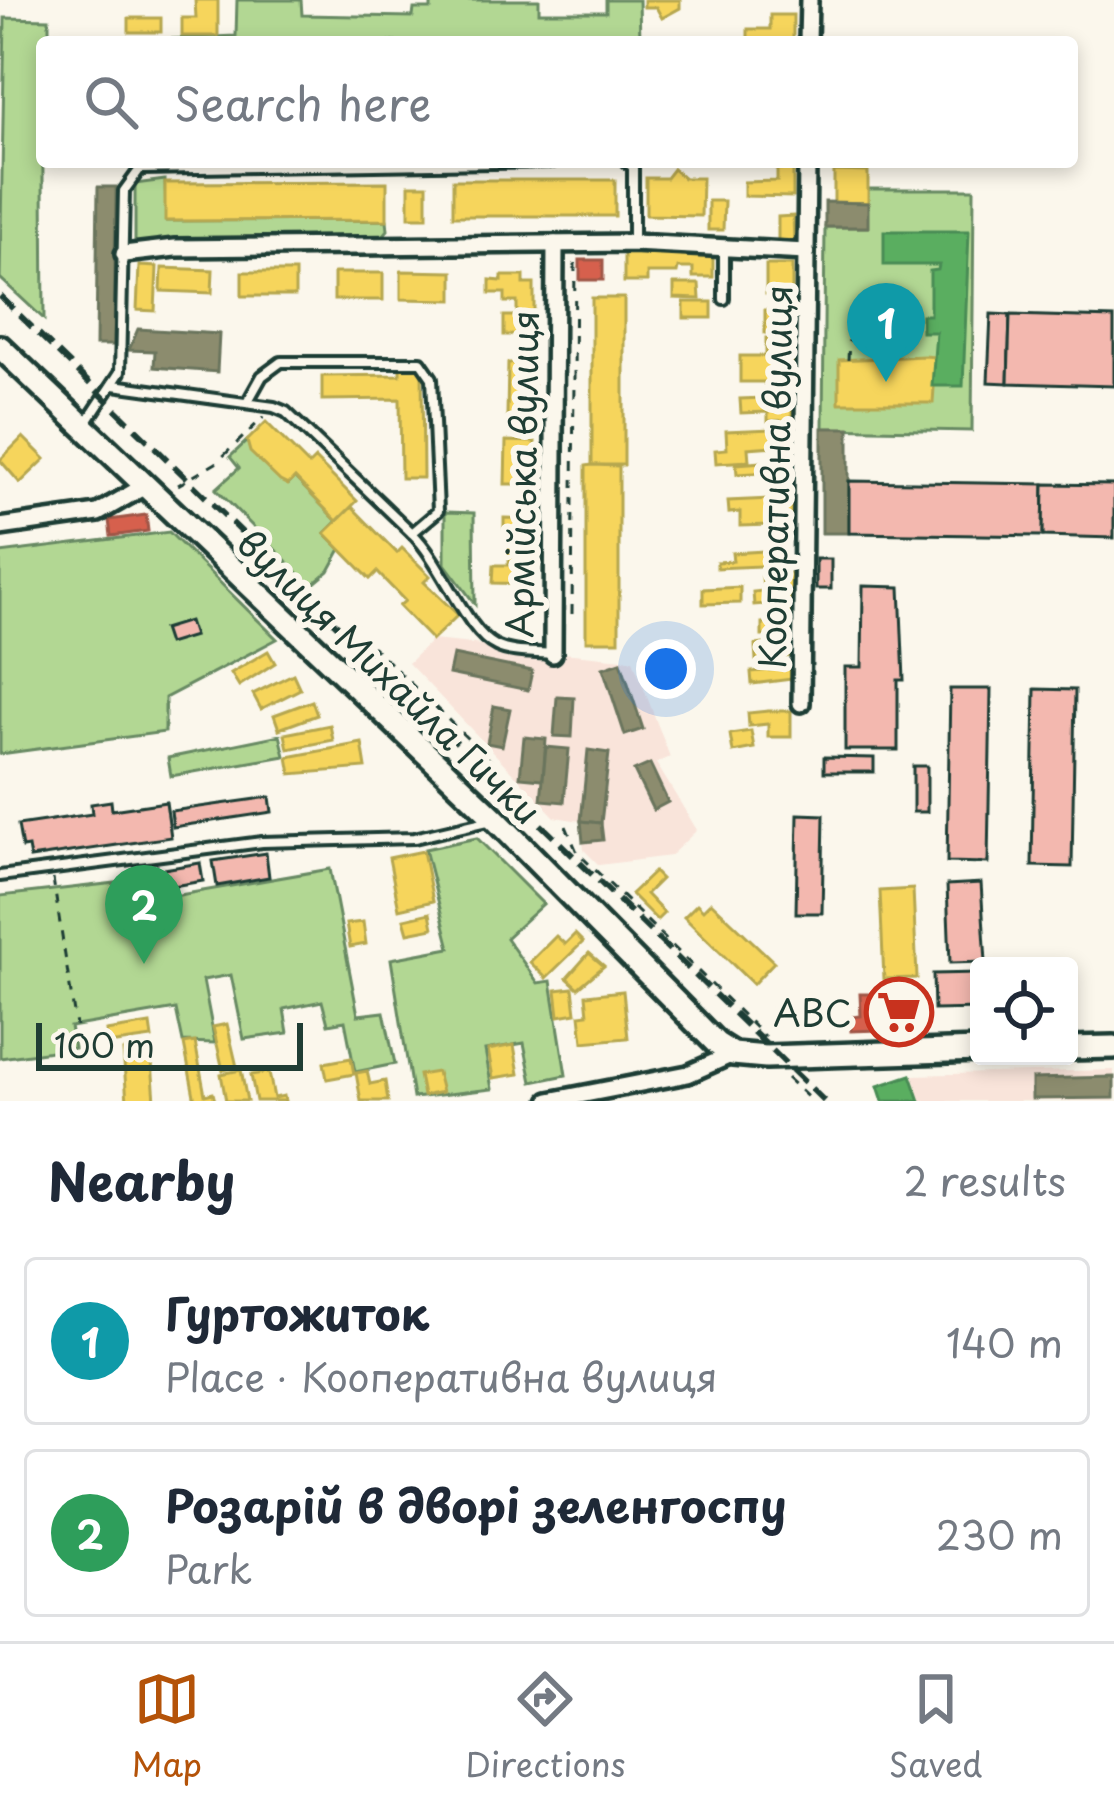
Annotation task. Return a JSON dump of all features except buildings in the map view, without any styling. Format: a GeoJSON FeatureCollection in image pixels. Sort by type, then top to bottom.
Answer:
{"type":"FeatureCollection","features":[{"type":"Feature","properties":{"kind":"street"},"geometry":{"type":"LineString","coordinates":[[808,36],[809,0]]}},
{"type":"Feature","properties":{"kind":"street","name":"Кооперативна вулиця"},"geometry":{"type":"LineString","coordinates":[[801,704],[807,168]]}},
{"type":"Feature","properties":{"kind":"street"},"geometry":{"type":"LineString","coordinates":[[124,254],[175,248],[633,243]]}},
{"type":"Feature","properties":{"kind":"street","name":"Кооперативна вулиця"},"geometry":{"type":"LineString","coordinates":[[633,243],[806,251]]}},
{"type":"Feature","properties":{"kind":"street","name":"Армійська вулиця"},"geometry":{"type":"LineString","coordinates":[[553,654],[555,244]]}},
{"type":"Feature","properties":{"kind":"street","name":"вулиця Михайла Гички"},"geometry":{"type":"LineString","coordinates":[[0,347],[495,819],[733,1054]]}},
{"type":"Feature","properties":{"kind":"street"},"geometry":{"type":"LineString","coordinates":[[0,527],[98,513],[150,493]]}},
{"type":"Feature","properties":{"kind":"street"},"geometry":{"type":"LineString","coordinates":[[1078,1048],[1114,1047]]}},
{"type":"Feature","properties":{"kind":"street"},"geometry":{"type":"LineString","coordinates":[[549,1101],[688,1074],[733,1054],[775,1057],[970,1050]]}},
{"type":"Feature","properties":{"kind":"lane"},"geometry":{"type":"LineString","coordinates":[[83,428],[114,385],[121,356],[124,191],[134,173],[146,168]]}},
{"type":"Feature","properties":{"kind":"lane"},"geometry":{"type":"LineString","coordinates":[[633,168],[633,243]]}},
{"type":"Feature","properties":{"kind":"lane","name":"Кооперативна вулиця"},"geometry":{"type":"LineString","coordinates":[[724,247],[724,299]]}},
{"type":"Feature","properties":{"kind":"lane"},"geometry":{"type":"LineString","coordinates":[[248,401],[262,376],[281,362],[421,362],[432,378],[438,511],[412,533]]}},
{"type":"Feature","properties":{"kind":"lane","name":"Армійська вулиця"},"geometry":{"type":"LineString","coordinates":[[114,385],[248,401],[286,412],[434,555],[469,621],[488,640],[505,649],[553,654]]}},
{"type":"Feature","properties":{"kind":"lane"},"geometry":{"type":"LineString","coordinates":[[0,876],[262,842],[414,838],[495,819]]}},
{"type":"Feature","properties":{"kind":"path"},"geometry":{"type":"LineString","coordinates":[[572,614],[574,260]]}},
{"type":"Feature","properties":{"kind":"path"},"geometry":{"type":"LineString","coordinates":[[848,360],[849,340]]}},
{"type":"Feature","properties":{"kind":"path"},"geometry":{"type":"LineString","coordinates":[[150,493],[216,464],[274,407]]}},
{"type":"Feature","properties":{"kind":"path"},"geometry":{"type":"LineString","coordinates":[[334,668],[373,647],[502,772]]}},
{"type":"Feature","properties":{"kind":"path"},"geometry":{"type":"LineString","coordinates":[[566,826],[577,852],[812,1101]]}},
{"type":"Feature","properties":{"kind":"path"},"geometry":{"type":"LineString","coordinates":[[51,870],[76,1026]]}},
{"type":"Feature","properties":{"kind":"shaded area"},"geometry":{"type":"Polygon","coordinates":[[[432,640],[633,660],[670,757],[656,763],[697,830],[670,856],[599,865],[584,850],[580,821],[555,817],[408,663],[432,640]]]}},
{"type":"Feature","properties":{"kind":"shaded area"},"geometry":{"type":"Polygon","coordinates":[[[1114,1070],[1114,1101],[920,1101],[911,1075],[1114,1070]]]}},
{"type":"Feature","properties":{"kind":"green space"},"geometry":{"type":"Polygon","coordinates":[[[237,0],[301,0],[302,15],[413,17],[414,9],[431,9],[431,0],[539,0],[539,12],[606,12],[606,0],[639,0],[640,36],[236,36],[237,0]]]}},
{"type":"Feature","properties":{"kind":"green space"},"geometry":{"type":"Polygon","coordinates":[[[5,18],[49,19],[49,36],[36,36],[36,168],[43,168],[44,319],[0,278],[5,18]]]}},
{"type":"Feature","properties":{"kind":"green space"},"geometry":{"type":"Polygon","coordinates":[[[165,180],[166,221],[387,220],[388,230],[382,237],[135,243],[135,184],[165,180]]]}},
{"type":"Feature","properties":{"kind":"green space"},"geometry":{"type":"Polygon","coordinates":[[[868,189],[974,189],[972,431],[823,428],[825,227],[867,227],[868,189]]]}},
{"type":"Feature","properties":{"kind":"green space"},"geometry":{"type":"Polygon","coordinates":[[[247,441],[251,452],[289,484],[295,478],[337,521],[325,533],[341,549],[329,571],[311,586],[216,489],[239,468],[230,457],[247,441]]]}},
{"type":"Feature","properties":{"kind":"green space"},"geometry":{"type":"Polygon","coordinates":[[[445,512],[474,513],[475,604],[445,564],[445,512]]]}},
{"type":"Feature","properties":{"kind":"green space"},"geometry":{"type":"Polygon","coordinates":[[[169,532],[277,639],[165,698],[165,732],[0,754],[0,553],[169,532]]]}},
{"type":"Feature","properties":{"kind":"green space"},"geometry":{"type":"Polygon","coordinates":[[[280,735],[285,756],[171,776],[168,758],[280,735]]]}},
{"type":"Feature","properties":{"kind":"green space"},"geometry":{"type":"Polygon","coordinates":[[[477,838],[543,904],[506,938],[538,983],[551,981],[566,1075],[532,1082],[524,1043],[485,1050],[492,1089],[413,1098],[391,959],[450,948],[425,849],[477,838]]]}},
{"type":"Feature","properties":{"kind":"green space"},"geometry":{"type":"Polygon","coordinates":[[[330,869],[358,1015],[384,1012],[395,1064],[355,1072],[345,1021],[328,1024],[322,1001],[284,1009],[288,1033],[244,1039],[231,975],[203,980],[215,1043],[183,1042],[176,1009],[70,1027],[74,1048],[0,1058],[0,896],[116,883],[120,897],[137,896],[139,902],[330,869]]]}},
{"type":"Feature","properties":{"kind":"railway"},"geometry":{"type":"LineString","coordinates":[[0,296],[824,1101]]}},
{"type":"Feature","properties":{"kind":"place","name":"Гуртожиток"},"geometry":{"type":"Point","coordinates":[886,382]}},
{"type":"Feature","properties":{"kind":"place","name":"Розарій в дворі зеленгоспу"},"geometry":{"type":"Point","coordinates":[144,964]}},
{"type":"Feature","properties":{"kind":"place","name":"ABC"},"geometry":{"type":"Point","coordinates":[899,1012]}}]}
